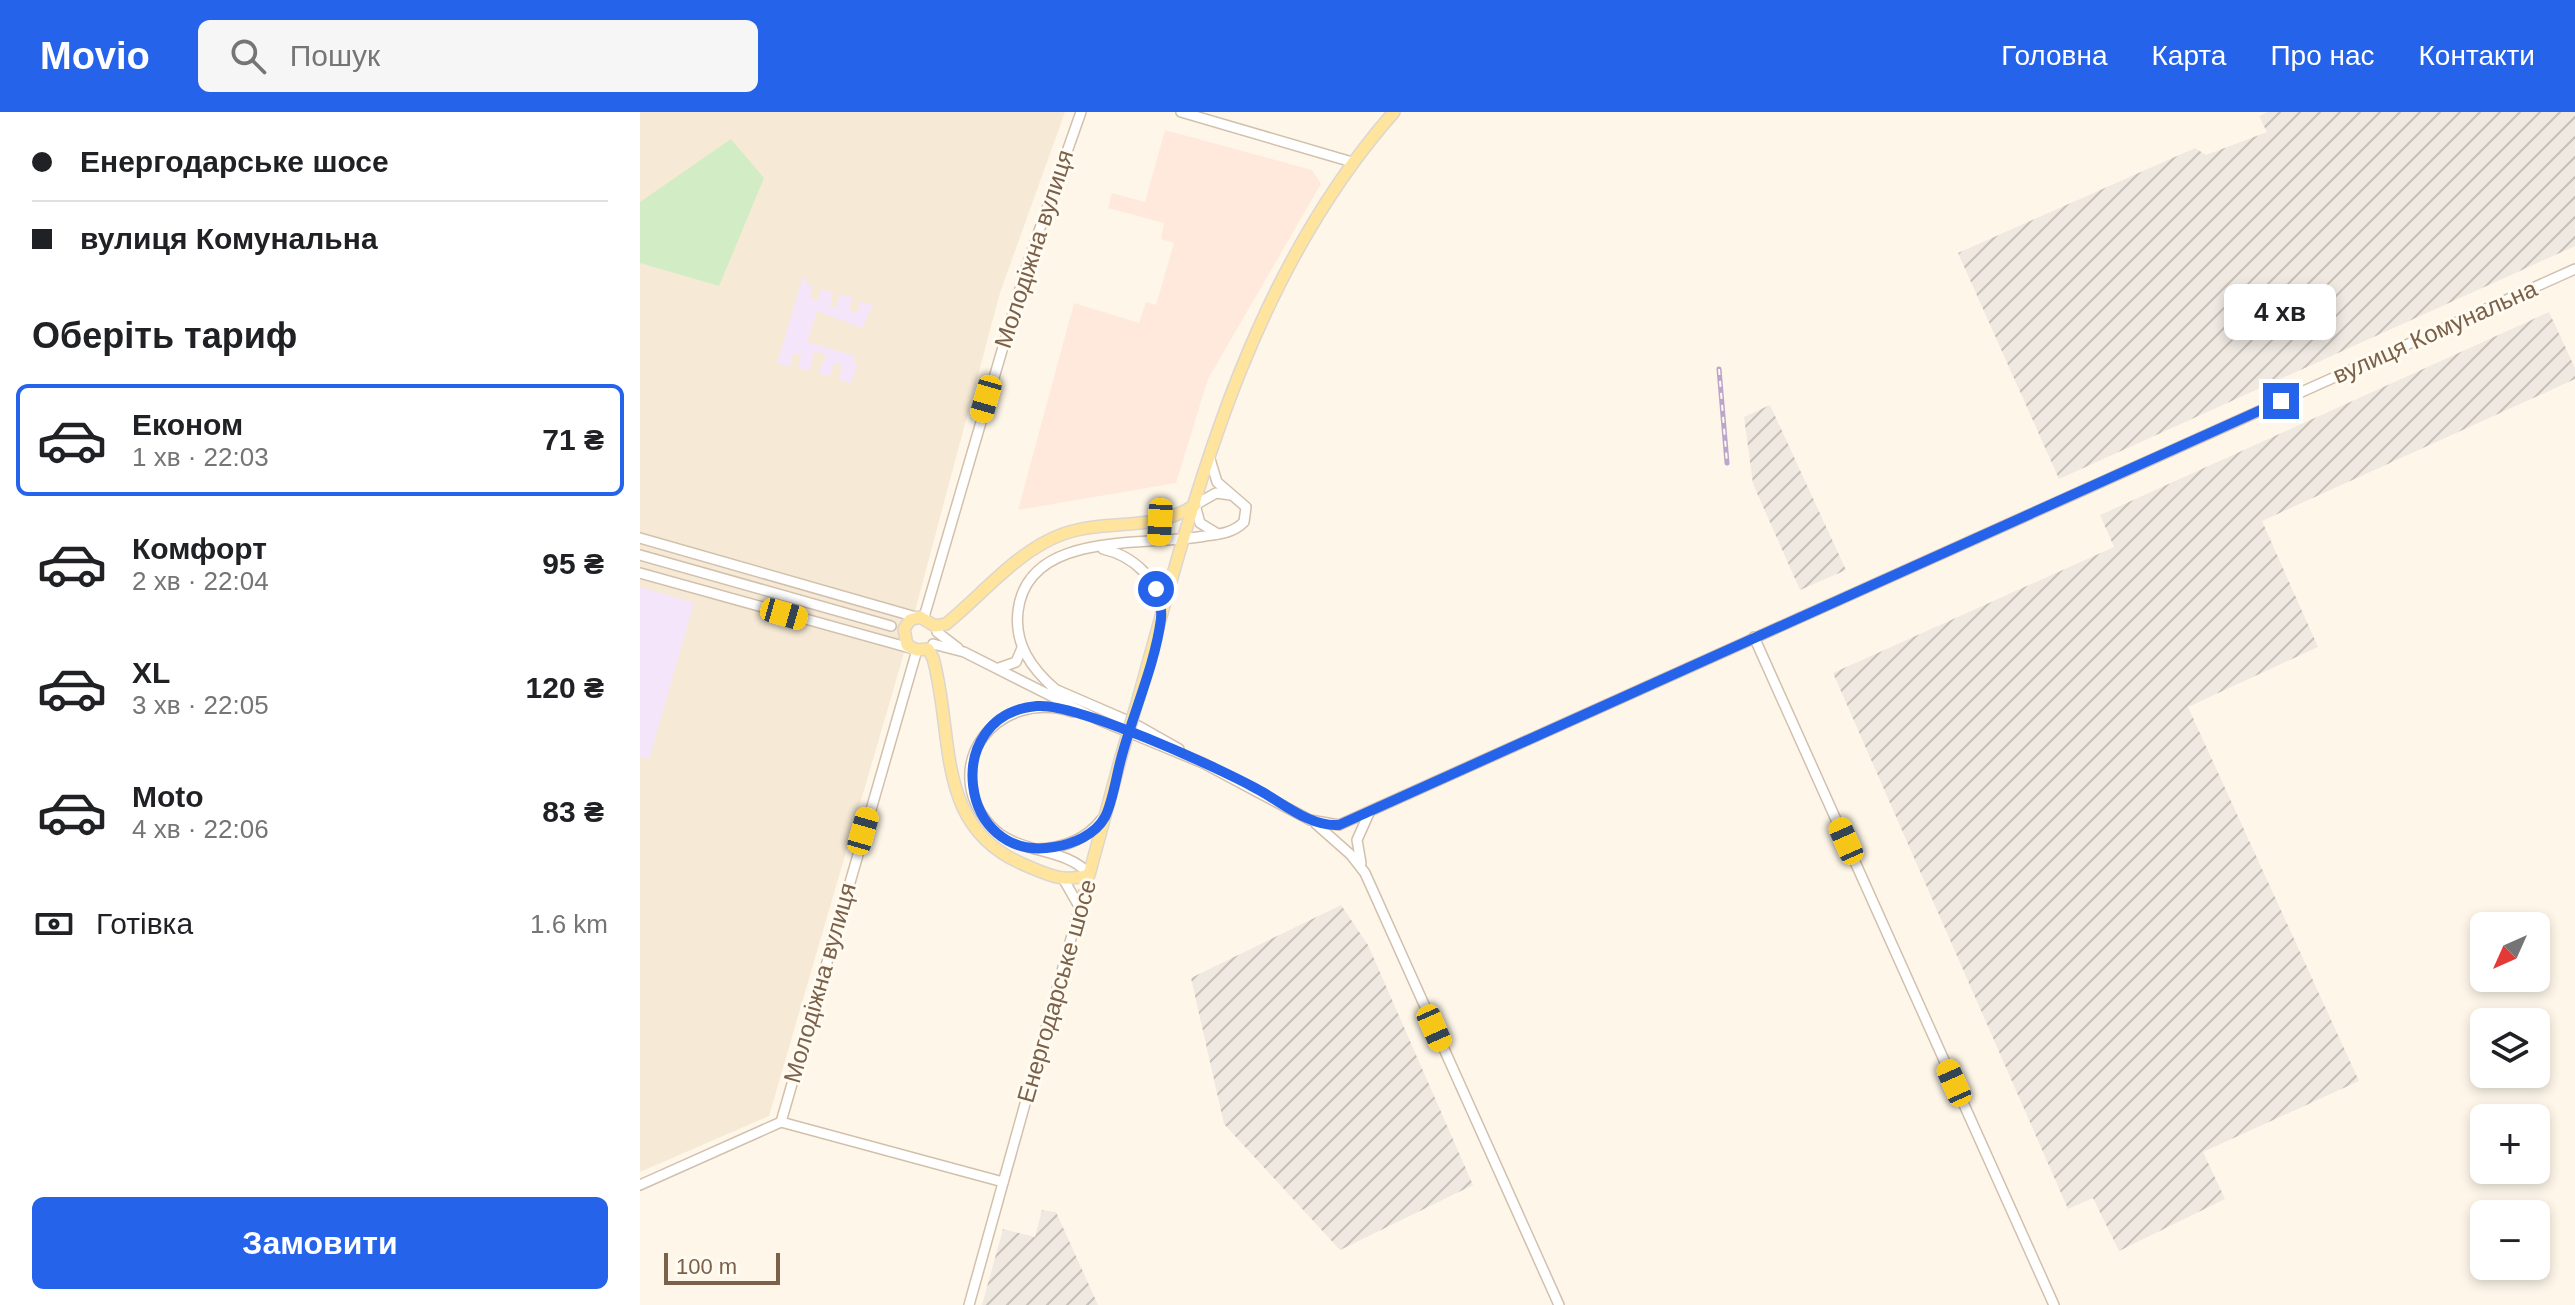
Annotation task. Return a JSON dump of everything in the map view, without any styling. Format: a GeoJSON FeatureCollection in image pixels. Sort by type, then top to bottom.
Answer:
{"type":"FeatureCollection","features":[{"type":"Feature","properties":{"kind":"main road","name":"Енергодарське шосе"},"geometry":{"type":"LineString","coordinates":[[1089,875],[1227,398],[1254,334],[1296,254],[1352,162],[1394,112]]}},
{"type":"Feature","properties":{"kind":"main road"},"geometry":{"type":"LineString","coordinates":[[1089,875],[1058,878],[997,851],[974,830],[963,812],[955,789],[938,677],[922,648],[903,634],[906,623],[920,617],[936,629],[946,624],[1028,554],[1054,537],[1081,529],[1160,522],[1175,518],[1195,505]]}},
{"type":"Feature","properties":{"kind":"street","name":"Молодіжна вулиця"},"geometry":{"type":"LineString","coordinates":[[920,617],[1027,265],[1081,112]]}},
{"type":"Feature","properties":{"kind":"street"},"geometry":{"type":"LineString","coordinates":[[1181,112],[1352,162]]}},
{"type":"Feature","properties":{"kind":"street","name":"вулиця Комунальна"},"geometry":{"type":"LineString","coordinates":[[1203,763],[1303,816],[1322,824],[1339,825],[2575,269]]}},
{"type":"Feature","properties":{"kind":"street"},"geometry":{"type":"LineString","coordinates":[[1056,690],[1033,666],[1022,648],[1018,610],[1031,578],[1054,558],[1092,548],[1184,540],[1236,529],[1246,518],[1243,503],[1214,477],[1209,454]]}},
{"type":"Feature","properties":{"kind":"street"},"geometry":{"type":"LineString","coordinates":[[1218,534],[1200,523],[1195,505],[1216,493],[1233,495]]}},
{"type":"Feature","properties":{"kind":"street"},"geometry":{"type":"LineString","coordinates":[[1159,541],[1160,522]]}},
{"type":"Feature","properties":{"kind":"street"},"geometry":{"type":"LineString","coordinates":[[640,538],[920,617]]}},
{"type":"Feature","properties":{"kind":"street"},"geometry":{"type":"LineString","coordinates":[[1092,548],[1116,553],[1143,571],[1158,596],[1161,619]]}},
{"type":"Feature","properties":{"kind":"street"},"geometry":{"type":"LineString","coordinates":[[640,555],[891,626]]}},
{"type":"Feature","properties":{"kind":"street"},"geometry":{"type":"LineString","coordinates":[[640,573],[922,648],[964,652]]}},
{"type":"Feature","properties":{"kind":"street","name":"Молодіжна вулиця"},"geometry":{"type":"LineString","coordinates":[[781,1122],[922,648],[936,629]]}},
{"type":"Feature","properties":{"kind":"street"},"geometry":{"type":"LineString","coordinates":[[936,629],[964,652],[1099,720],[1203,763]]}},
{"type":"Feature","properties":{"kind":"street"},"geometry":{"type":"LineString","coordinates":[[1754,637],[2054,1305]]}},
{"type":"Feature","properties":{"kind":"street"},"geometry":{"type":"LineString","coordinates":[[999,668],[1016,662],[1022,648]]}},
{"type":"Feature","properties":{"kind":"street"},"geometry":{"type":"LineString","coordinates":[[999,668],[1133,723],[1203,763]]}},
{"type":"Feature","properties":{"kind":"street"},"geometry":{"type":"LineString","coordinates":[[1089,875],[1081,866],[1025,848],[997,832],[976,803],[972,768],[981,741],[1001,719],[1031,707],[1057,707],[1099,720]]}},
{"type":"Feature","properties":{"kind":"street"},"geometry":{"type":"LineString","coordinates":[[1371,810],[1360,827],[1357,840],[1365,873],[1559,1305]]}},
{"type":"Feature","properties":{"kind":"street"},"geometry":{"type":"LineString","coordinates":[[1303,816],[1342,846],[1365,873]]}},
{"type":"Feature","properties":{"kind":"street"},"geometry":{"type":"LineString","coordinates":[[1025,848],[1047,848],[1073,842],[1094,829],[1105,817]]}},
{"type":"Feature","properties":{"kind":"street"},"geometry":{"type":"LineString","coordinates":[[1060,858],[1058,878],[1080,908]]}},
{"type":"Feature","properties":{"kind":"street","name":"Енергодарське шосе"},"geometry":{"type":"LineString","coordinates":[[969,1305],[1089,875]]}},
{"type":"Feature","properties":{"kind":"street"},"geometry":{"type":"LineString","coordinates":[[640,1185],[781,1122],[1003,1182]]}},
{"type":"Feature","properties":{"kind":"shaded area"},"geometry":{"type":"Polygon","coordinates":[[[640,112],[1065,112],[1000,293],[902,660],[769,1116],[640,1172],[640,112]]]}},
{"type":"Feature","properties":{"kind":"shaded area"},"geometry":{"type":"Polygon","coordinates":[[[2268,112],[2575,112],[2575,246],[2059,479],[1958,253],[2195,148],[2206,155],[2267,132],[2259,116],[2268,112]]]}},
{"type":"Feature","properties":{"kind":"shaded area"},"geometry":{"type":"Polygon","coordinates":[[[1165,130],[1312,170],[1321,184],[1208,379],[1176,483],[1018,510],[1074,303],[1139,323],[1146,302],[1156,305],[1174,243],[1161,239],[1164,223],[1108,208],[1112,193],[1145,202],[1165,130]]]}},
{"type":"Feature","properties":{"kind":"shaded area"},"geometry":{"type":"Polygon","coordinates":[[[803,277],[807,278],[805,284],[813,286],[810,299],[818,301],[821,289],[833,293],[830,307],[836,308],[840,294],[852,297],[849,311],[857,313],[860,301],[873,305],[862,328],[817,311],[807,342],[855,356],[853,363],[857,364],[851,383],[839,380],[842,365],[834,363],[830,376],[818,373],[827,355],[814,351],[810,371],[798,368],[801,355],[794,353],[789,367],[777,363],[803,277]]]}},
{"type":"Feature","properties":{"kind":"shaded area"},"geometry":{"type":"Polygon","coordinates":[[[2549,312],[2575,368],[2575,379],[2262,521],[2318,647],[2188,707],[2359,1081],[2203,1152],[2225,1199],[2119,1251],[2093,1198],[2068,1209],[1833,673],[2114,547],[2100,515],[2549,312]]]}},
{"type":"Feature","properties":{"kind":"shaded area"},"geometry":{"type":"Polygon","coordinates":[[[1770,405],[1846,570],[1800,590],[1753,484],[1744,417],[1770,405]]]}},
{"type":"Feature","properties":{"kind":"shaded area"},"geometry":{"type":"Polygon","coordinates":[[[640,587],[694,603],[649,759],[640,757],[640,587]]]}},
{"type":"Feature","properties":{"kind":"shaded area"},"geometry":{"type":"Polygon","coordinates":[[[1341,905],[1368,945],[1473,1185],[1340,1250],[1224,1124],[1191,978],[1341,905]]]}},
{"type":"Feature","properties":{"kind":"shaded area"},"geometry":{"type":"Polygon","coordinates":[[[1042,1210],[1056,1212],[1098,1305],[982,1305],[1003,1229],[1035,1237],[1042,1210]]]}},
{"type":"Feature","properties":{"kind":"green space"},"geometry":{"type":"Polygon","coordinates":[[[731,139],[764,178],[719,286],[640,263],[640,202],[731,139]]]}},
{"type":"Feature","properties":{"kind":"railway"},"geometry":{"type":"LineString","coordinates":[[1719,369],[1727,463]]}},
{"type":"Feature","properties":{"kind":"route"},"geometry":{"type":"LineString","coordinates":[[1156,589],[1161,603],[1161,619],[1139,696],[1130,727],[1121,757],[1105,817],[1089,834],[1065,845],[1036,849],[1011,842],[984,819],[976,803],[972,768],[976,751],[987,732],[1007,714],[1023,708],[1057,707],[1099,720],[1117,728],[1134,736],[1203,763],[1310,820],[1339,825],[2281,401]]}}]}
